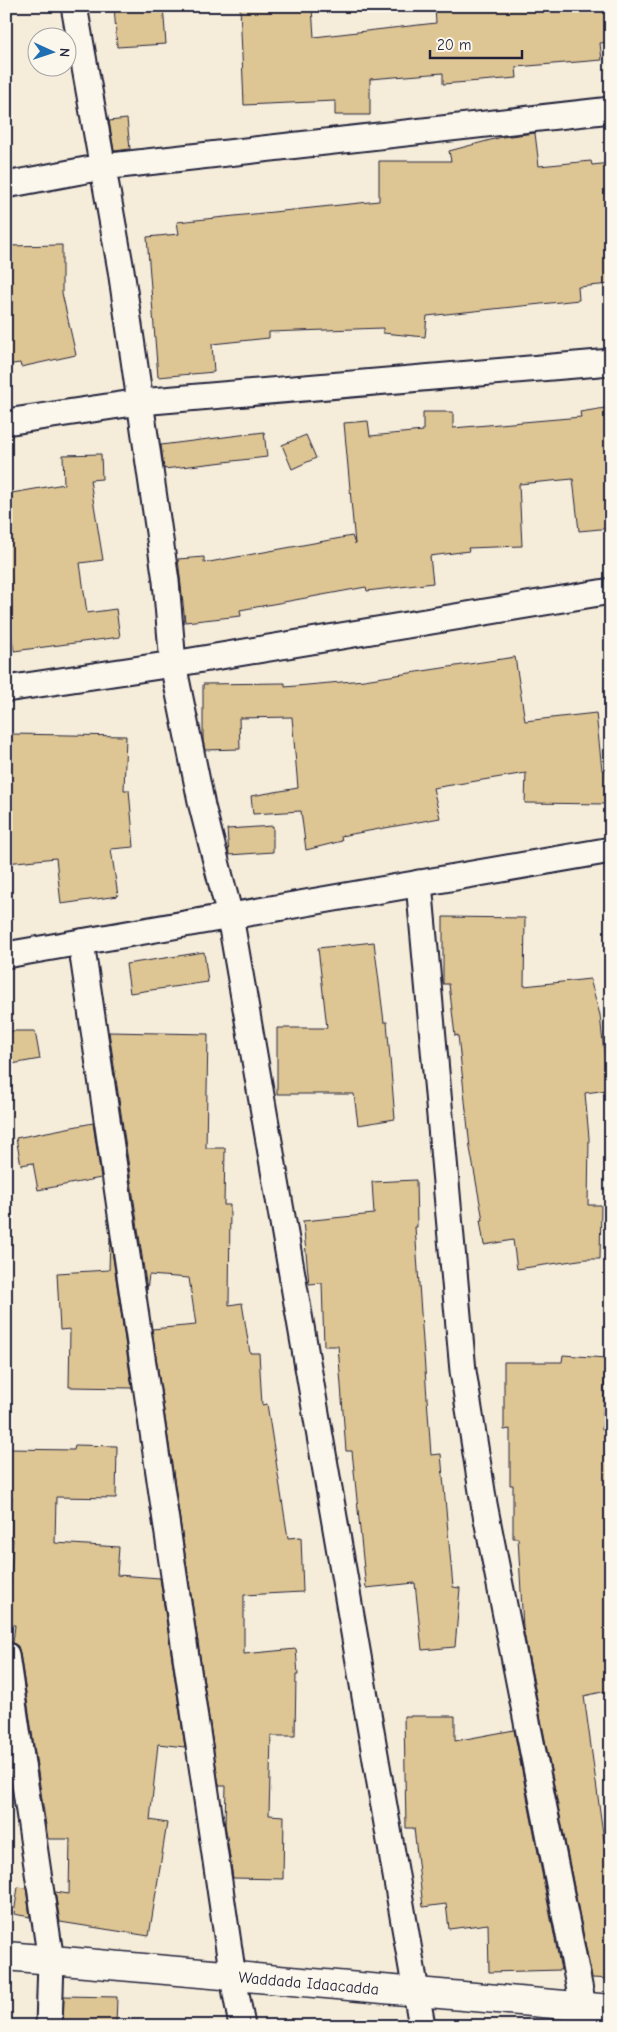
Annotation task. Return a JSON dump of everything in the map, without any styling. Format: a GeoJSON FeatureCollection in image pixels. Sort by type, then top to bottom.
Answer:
{"type":"FeatureCollection","features":[{"type":"Feature","properties":{"kind":"street"},"geometry":{"type":"LineString","coordinates":[[74,6],[121,270],[166,581],[173,664],[202,806],[230,916],[422,2026]]}},
{"type":"Feature","properties":{"kind":"street"},"geometry":{"type":"LineString","coordinates":[[6,185],[102,167],[611,110]]}},
{"type":"Feature","properties":{"kind":"street"},"geometry":{"type":"LineString","coordinates":[[6,422],[140,402],[611,362]]}},
{"type":"Feature","properties":{"kind":"street"},"geometry":{"type":"LineString","coordinates":[[6,689],[173,664],[611,592]]}},
{"type":"Feature","properties":{"kind":"street"},"geometry":{"type":"LineString","coordinates":[[6,955],[611,850]]}},
{"type":"Feature","properties":{"kind":"street"},"geometry":{"type":"LineString","coordinates":[[420,883],[464,1371],[484,1504],[594,2014]]}},
{"type":"Feature","properties":{"kind":"street"},"geometry":{"type":"LineString","coordinates":[[81,942],[233,1977],[242,2026]]}},
{"type":"Feature","properties":{"kind":"street"},"geometry":{"type":"LineString","coordinates":[[6,1655],[51,1961],[49,2026]]}},
{"type":"Feature","properties":{"kind":"street","name":"Waddada Idaacadda"},"geometry":{"type":"LineString","coordinates":[[6,1956],[417,1993],[594,2014]]}},
{"type":"Feature","properties":{"kind":"building"},"geometry":{"type":"Polygon","coordinates":[[[114,6],[163,6],[166,44],[117,47],[114,6]]]}},
{"type":"Feature","properties":{"kind":"building"},"geometry":{"type":"Polygon","coordinates":[[[240,6],[282,6],[282,9],[312,7],[314,37],[436,23],[435,8],[611,6],[611,42],[600,43],[602,60],[516,67],[517,78],[443,84],[443,73],[370,79],[370,115],[335,115],[335,101],[244,105],[240,6]]]}},
{"type":"Feature","properties":{"kind":"building"},"geometry":{"type":"Polygon","coordinates":[[[127,119],[130,149],[114,151],[109,121],[127,119]]]}},
{"type":"Feature","properties":{"kind":"building"},"geometry":{"type":"Polygon","coordinates":[[[535,133],[539,166],[591,161],[592,165],[611,163],[611,284],[578,287],[579,300],[427,316],[425,337],[383,333],[383,328],[269,332],[269,338],[212,344],[214,372],[158,377],[147,237],[179,234],[177,222],[379,201],[379,161],[451,161],[449,151],[502,137],[535,133]]]}},
{"type":"Feature","properties":{"kind":"building"},"geometry":{"type":"Polygon","coordinates":[[[62,245],[62,293],[76,355],[21,367],[20,363],[6,365],[6,246],[62,245]]]}},
{"type":"Feature","properties":{"kind":"building"},"geometry":{"type":"Polygon","coordinates":[[[611,407],[611,528],[579,531],[573,479],[519,484],[522,546],[468,548],[469,551],[430,556],[433,583],[367,591],[366,587],[240,610],[241,616],[185,622],[178,559],[204,557],[204,563],[352,536],[355,544],[344,423],[368,421],[370,436],[423,431],[423,412],[453,412],[453,428],[581,417],[580,412],[611,407]]]}},
{"type":"Feature","properties":{"kind":"building"},"geometry":{"type":"Polygon","coordinates":[[[264,432],[267,457],[164,469],[161,445],[264,432]]]}},
{"type":"Feature","properties":{"kind":"building"},"geometry":{"type":"Polygon","coordinates":[[[306,435],[316,458],[292,469],[282,445],[306,435]]]}},
{"type":"Feature","properties":{"kind":"building"},"geometry":{"type":"Polygon","coordinates":[[[101,454],[102,479],[90,480],[103,560],[80,563],[87,613],[116,609],[120,637],[14,651],[6,597],[6,494],[64,484],[63,455],[101,454]]]}},
{"type":"Feature","properties":{"kind":"building"},"geometry":{"type":"Polygon","coordinates":[[[515,657],[525,721],[596,713],[602,770],[606,770],[607,804],[525,803],[526,773],[433,788],[440,818],[341,836],[342,841],[306,850],[301,811],[253,814],[251,796],[298,788],[292,717],[239,718],[240,749],[205,750],[203,740],[203,684],[285,683],[285,687],[364,680],[515,657]]]}},
{"type":"Feature","properties":{"kind":"building"},"geometry":{"type":"Polygon","coordinates":[[[11,734],[126,736],[124,790],[129,790],[134,847],[111,849],[118,896],[61,904],[56,858],[6,863],[6,802],[10,802],[11,734]]]}},
{"type":"Feature","properties":{"kind":"building"},"geometry":{"type":"Polygon","coordinates":[[[273,826],[273,852],[229,855],[227,829],[273,826]]]}},
{"type":"Feature","properties":{"kind":"building"},"geometry":{"type":"Polygon","coordinates":[[[443,917],[525,918],[524,986],[590,979],[600,1015],[608,1090],[585,1093],[589,1138],[588,1205],[601,1205],[600,1259],[586,1259],[517,1269],[513,1240],[484,1245],[480,1220],[483,1220],[470,1148],[458,1035],[455,1036],[449,984],[443,984],[443,917]]]}},
{"type":"Feature","properties":{"kind":"building"},"geometry":{"type":"Polygon","coordinates":[[[374,942],[384,1022],[387,1022],[395,1119],[358,1125],[354,1094],[277,1094],[277,1028],[327,1028],[318,948],[374,942]]]}},
{"type":"Feature","properties":{"kind":"building"},"geometry":{"type":"Polygon","coordinates":[[[204,952],[208,982],[130,993],[126,964],[204,952]]]}},
{"type":"Feature","properties":{"kind":"building"},"geometry":{"type":"Polygon","coordinates":[[[6,1031],[35,1031],[40,1059],[6,1065],[6,1031]]]}},
{"type":"Feature","properties":{"kind":"building"},"geometry":{"type":"Polygon","coordinates":[[[109,1032],[208,1034],[206,1148],[225,1148],[224,1205],[230,1205],[229,1305],[242,1303],[250,1353],[259,1353],[262,1405],[267,1404],[288,1538],[301,1537],[303,1592],[244,1595],[244,1654],[296,1649],[298,1675],[296,1675],[295,1736],[271,1736],[269,1815],[284,1816],[283,1879],[233,1878],[225,1824],[226,1786],[219,1786],[152,1329],[196,1325],[189,1278],[149,1275],[147,1290],[109,1032]]]}},
{"type":"Feature","properties":{"kind":"building"},"geometry":{"type":"Polygon","coordinates":[[[93,1123],[101,1178],[38,1190],[33,1163],[21,1165],[16,1138],[93,1123]]]}},
{"type":"Feature","properties":{"kind":"building"},"geometry":{"type":"Polygon","coordinates":[[[416,1180],[417,1227],[415,1227],[431,1455],[441,1454],[453,1587],[460,1588],[455,1647],[422,1650],[415,1583],[366,1588],[352,1451],[346,1451],[338,1346],[324,1346],[322,1283],[309,1284],[303,1221],[374,1214],[372,1182],[416,1180]]]}},
{"type":"Feature","properties":{"kind":"building"},"geometry":{"type":"Polygon","coordinates":[[[110,1237],[132,1388],[69,1387],[70,1329],[60,1330],[57,1273],[109,1270],[110,1237]]]}},
{"type":"Feature","properties":{"kind":"building"},"geometry":{"type":"Polygon","coordinates":[[[563,1355],[606,1358],[602,1430],[611,1430],[608,1488],[611,1488],[611,1690],[584,1696],[606,1855],[611,1855],[611,1979],[592,1978],[523,1628],[518,1538],[513,1538],[513,1485],[510,1485],[510,1429],[504,1430],[504,1362],[562,1362],[563,1355]]]}},
{"type":"Feature","properties":{"kind":"building"},"geometry":{"type":"Polygon","coordinates":[[[75,1445],[117,1446],[116,1498],[56,1497],[55,1543],[119,1547],[117,1575],[160,1578],[185,1747],[158,1744],[150,1820],[167,1823],[149,1936],[60,1922],[55,1892],[69,1894],[70,1839],[48,1839],[20,1653],[18,1646],[13,1643],[15,1625],[8,1625],[13,1539],[11,1539],[12,1497],[8,1497],[9,1449],[74,1450],[75,1445]]]}},
{"type":"Feature","properties":{"kind":"building"},"geometry":{"type":"Polygon","coordinates":[[[404,1716],[455,1716],[455,1741],[514,1730],[561,1970],[489,1972],[488,1924],[449,1929],[446,1904],[423,1907],[414,1828],[406,1828],[404,1716]]]}},
{"type":"Feature","properties":{"kind":"building"},"geometry":{"type":"Polygon","coordinates":[[[18,1887],[26,1888],[30,1917],[14,1914],[18,1887]]]}},
{"type":"Feature","properties":{"kind":"building"},"geometry":{"type":"Polygon","coordinates":[[[64,1996],[117,1997],[116,2026],[63,2026],[64,1996]]]}}]}
